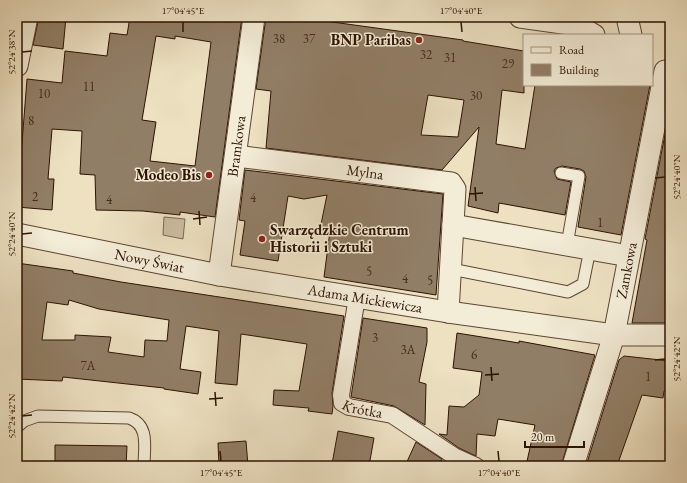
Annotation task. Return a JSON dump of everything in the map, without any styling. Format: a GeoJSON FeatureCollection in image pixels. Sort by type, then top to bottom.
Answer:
{"type":"FeatureCollection","features":[{"type":"Feature","properties":{"kind":"street"},"geometry":{"type":"LineString","coordinates":[[17,66],[27,17]]}},
{"type":"Feature","properties":{"kind":"street","name":"Bramkowa"},"geometry":{"type":"LineString","coordinates":[[219,275],[254,17]]}},
{"type":"Feature","properties":{"kind":"street"},"geometry":{"type":"LineString","coordinates":[[523,17],[577,25],[592,34]]}},
{"type":"Feature","properties":{"kind":"street"},"geometry":{"type":"LineString","coordinates":[[627,17],[631,34]]}},
{"type":"Feature","properties":{"kind":"street","name":"Zamkowa"},"geometry":{"type":"LineString","coordinates":[[573,466],[614,335],[662,68]]}},
{"type":"Feature","properties":{"kind":"street","name":"Mylna"},"geometry":{"type":"LineString","coordinates":[[236,156],[451,183],[455,189],[448,312]]}},
{"type":"Feature","properties":{"kind":"street"},"geometry":{"type":"LineString","coordinates":[[453,225],[629,256]]}},
{"type":"Feature","properties":{"kind":"street","name":"Nowy Świat"},"geometry":{"type":"LineString","coordinates":[[17,234],[219,275],[282,285]]}},
{"type":"Feature","properties":{"kind":"street","name":"Adama Mickiewicza"},"geometry":{"type":"LineString","coordinates":[[282,285],[448,312],[614,335],[670,335]]}},
{"type":"Feature","properties":{"kind":"street","name":"Krótka"},"geometry":{"type":"LineString","coordinates":[[357,297],[341,395],[342,403],[349,407],[392,415],[454,456],[476,466]]}},
{"type":"Feature","properties":{"kind":"lane"},"geometry":{"type":"LineString","coordinates":[[561,173],[579,176],[567,245]]}},
{"type":"Feature","properties":{"kind":"lane"},"geometry":{"type":"LineString","coordinates":[[450,269],[568,292],[583,284],[590,249]]}},
{"type":"Feature","properties":{"kind":"lane"},"geometry":{"type":"LineString","coordinates":[[17,427],[28,419],[38,416],[129,418],[138,422],[144,432],[144,466]]}},
{"type":"Feature","properties":{"kind":"shaded area"},"geometry":{"type":"Polygon","coordinates":[[[164,217],[185,219],[183,239],[163,235],[164,217]]]}},
{"type":"Feature","properties":{"kind":"building"},"geometry":{"type":"Polygon","coordinates":[[[39,17],[66,17],[63,49],[33,45],[39,17]]]}},
{"type":"Feature","properties":{"kind":"building"},"geometry":{"type":"Polygon","coordinates":[[[130,17],[242,17],[215,217],[180,212],[180,215],[143,211],[96,210],[95,175],[80,174],[82,131],[52,129],[48,179],[54,179],[52,210],[17,207],[27,79],[62,83],[65,51],[107,56],[110,33],[127,35],[130,17]],[[156,36],[142,120],[156,122],[150,161],[195,166],[211,42],[175,36],[175,39],[156,36]]]}},
{"type":"Feature","properties":{"kind":"building"},"geometry":{"type":"Polygon","coordinates":[[[266,17],[296,17],[463,40],[523,51],[524,93],[502,90],[496,144],[525,149],[535,86],[650,86],[621,235],[578,227],[586,177],[584,171],[580,169],[562,166],[556,168],[554,171],[557,179],[571,182],[565,215],[499,203],[498,213],[468,206],[479,127],[442,170],[266,148],[271,91],[256,89],[266,17]],[[428,95],[421,135],[458,137],[464,100],[428,95]]]}},
{"type":"Feature","properties":{"kind":"building"},"geometry":{"type":"Polygon","coordinates":[[[670,108],[670,323],[632,323],[647,240],[645,239],[670,108]]]}},
{"type":"Feature","properties":{"kind":"building"},"geometry":{"type":"Polygon","coordinates":[[[245,170],[443,194],[436,295],[324,277],[330,231],[320,229],[327,195],[304,199],[288,196],[278,261],[240,255],[245,221],[239,220],[245,170]]]}},
{"type":"Feature","properties":{"kind":"building"},"geometry":{"type":"Polygon","coordinates":[[[17,263],[73,271],[73,273],[121,282],[344,316],[332,393],[332,414],[308,411],[309,408],[273,405],[274,390],[299,391],[307,344],[241,334],[237,385],[215,383],[219,331],[186,326],[180,369],[201,372],[198,394],[164,388],[63,377],[62,381],[17,379],[17,263]],[[69,300],[68,305],[47,302],[42,340],[75,340],[75,335],[111,337],[108,352],[144,357],[145,340],[167,341],[169,320],[99,309],[69,300]]]}},
{"type":"Feature","properties":{"kind":"building"},"geometry":{"type":"Polygon","coordinates":[[[363,318],[427,328],[427,342],[419,382],[426,384],[425,425],[394,406],[351,397],[363,318]]]}},
{"type":"Feature","properties":{"kind":"building"},"geometry":{"type":"Polygon","coordinates":[[[457,333],[519,343],[519,341],[595,355],[561,466],[526,466],[535,425],[498,419],[495,436],[477,434],[476,456],[459,448],[439,434],[447,435],[449,406],[464,407],[479,395],[482,372],[453,368],[457,333]]]}},
{"type":"Feature","properties":{"kind":"building"},"geometry":{"type":"Polygon","coordinates":[[[624,356],[670,361],[670,391],[664,391],[663,398],[642,395],[617,466],[586,466],[619,360],[624,356]]]}},
{"type":"Feature","properties":{"kind":"building"},"geometry":{"type":"Polygon","coordinates":[[[338,431],[374,438],[369,466],[332,464],[338,431]]]}},
{"type":"Feature","properties":{"kind":"building"},"geometry":{"type":"Polygon","coordinates":[[[246,441],[248,466],[219,466],[218,443],[246,441]]]}},
{"type":"Feature","properties":{"kind":"building"},"geometry":{"type":"Polygon","coordinates":[[[416,442],[442,459],[439,466],[405,466],[416,442]]]}},
{"type":"Feature","properties":{"kind":"building"},"geometry":{"type":"Polygon","coordinates":[[[55,445],[127,446],[126,466],[55,466],[55,445]]]}},
{"type":"Feature","properties":{"kind":"place","name":"BNP Paribas"},"geometry":{"type":"Point","coordinates":[419,40]}},
{"type":"Feature","properties":{"kind":"place","name":"Modeo Bis"},"geometry":{"type":"Point","coordinates":[209,175]}},
{"type":"Feature","properties":{"kind":"place","name":"Swarzędzkie Centrum Historii i Sztuki"},"geometry":{"type":"Point","coordinates":[262,239]}}]}
